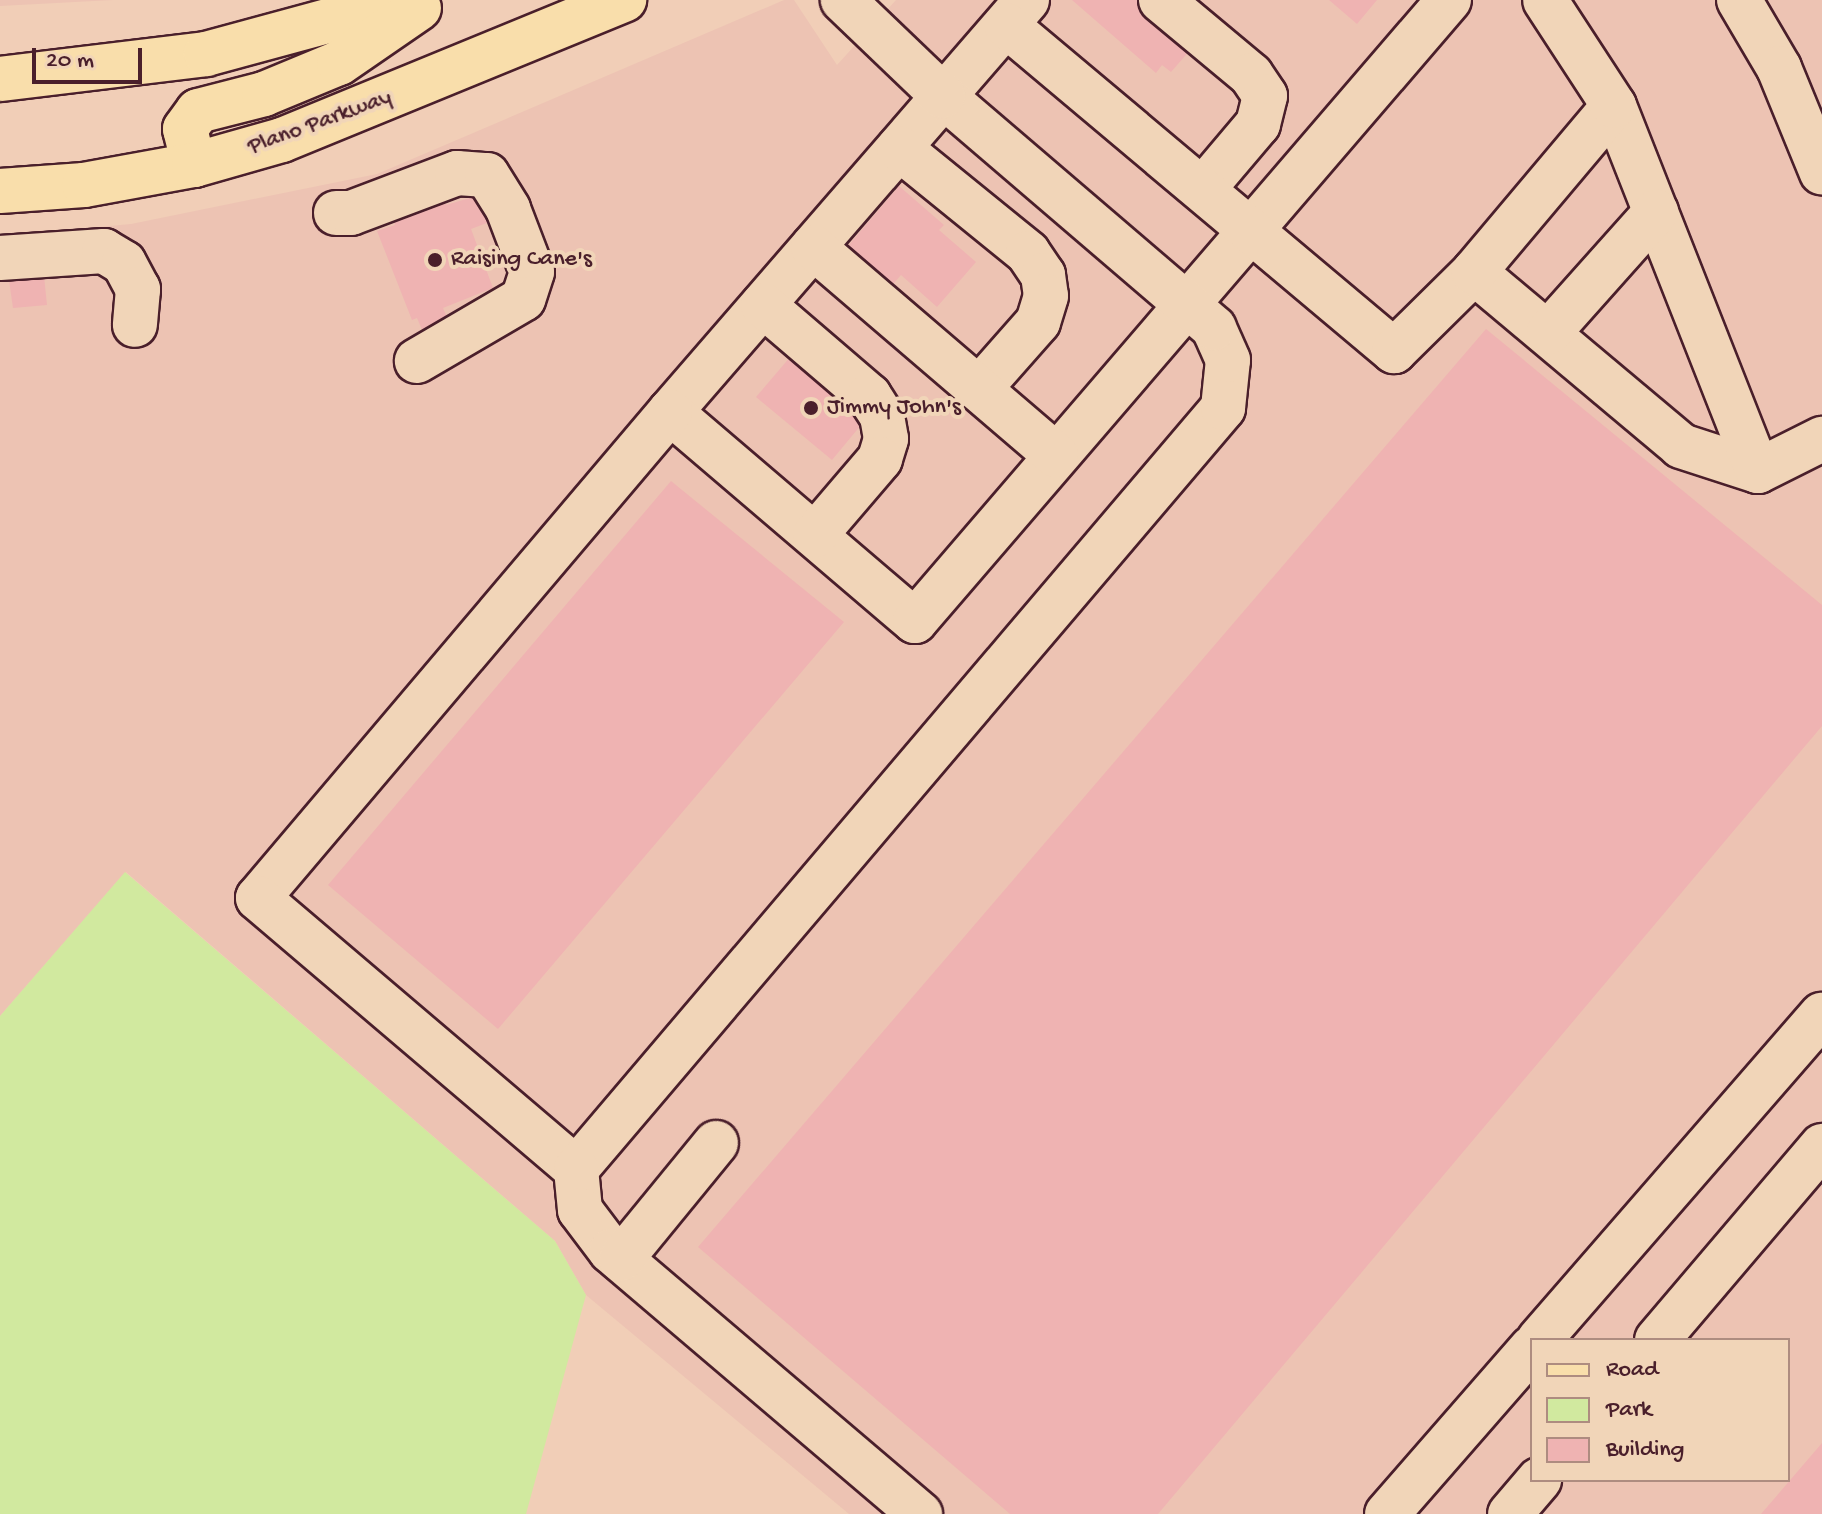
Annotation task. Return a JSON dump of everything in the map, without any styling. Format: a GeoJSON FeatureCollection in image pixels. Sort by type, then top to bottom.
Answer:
{"type":"FeatureCollection","features":[{"type":"Feature","properties":{"kind":"main road"},"geometry":{"type":"LineString","coordinates":[[0,79],[206,54],[405,0]]}},
{"type":"Feature","properties":{"kind":"main road"},"geometry":{"type":"LineString","coordinates":[[194,165],[185,129],[198,111],[264,94],[339,63],[430,0]]}},
{"type":"Feature","properties":{"kind":"main road","name":"Plano Parkway"},"geometry":{"type":"LineString","coordinates":[[0,191],[84,185],[194,165],[282,140],[624,0]]}},
{"type":"Feature","properties":{"kind":"street"},"geometry":{"type":"LineString","coordinates":[[576,1169],[1223,408],[1228,360],[1214,328],[943,96],[843,0]]}},
{"type":"Feature","properties":{"kind":"street"},"geometry":{"type":"LineString","coordinates":[[1161,0],[1251,75],[1265,96],[1258,124],[1203,189]]}},
{"type":"Feature","properties":{"kind":"street"},"geometry":{"type":"LineString","coordinates":[[670,412],[915,621],[1449,0]]}},
{"type":"Feature","properties":{"kind":"street"},"geometry":{"type":"LineString","coordinates":[[1545,0],[1614,106],[1758,471]]}},
{"type":"Feature","properties":{"kind":"street"},"geometry":{"type":"LineString","coordinates":[[1739,0],[1779,68],[1822,173]]}},
{"type":"Feature","properties":{"kind":"street"},"geometry":{"type":"LineString","coordinates":[[920,1514],[621,1259],[580,1210],[576,1169],[258,898],[670,412],[1016,12],[1203,189],[1394,351],[1474,272],[1614,106]]}},
{"type":"Feature","properties":{"kind":"street"},"geometry":{"type":"LineString","coordinates":[[899,148],[1028,253],[1043,275],[1046,296],[1038,322],[979,389]]}},
{"type":"Feature","properties":{"kind":"street"},"geometry":{"type":"LineString","coordinates":[[336,213],[351,213],[457,173],[487,175],[508,209],[532,272],[523,299],[417,361]]}},
{"type":"Feature","properties":{"kind":"street"},"geometry":{"type":"LineString","coordinates":[[1549,332],[1656,212]]}},
{"type":"Feature","properties":{"kind":"street"},"geometry":{"type":"LineString","coordinates":[[813,247],[1056,455]]}},
{"type":"Feature","properties":{"kind":"street"},"geometry":{"type":"LineString","coordinates":[[0,258],[104,251],[124,263],[138,289],[135,325]]}},
{"type":"Feature","properties":{"kind":"street"},"geometry":{"type":"LineString","coordinates":[[1474,272],[1681,446],[1758,471],[1822,439]]}},
{"type":"Feature","properties":{"kind":"street"},"geometry":{"type":"LineString","coordinates":[[763,305],[869,396],[882,416],[886,439],[880,459],[815,535]]}},
{"type":"Feature","properties":{"kind":"street"},"geometry":{"type":"LineString","coordinates":[[1541,1338],[1822,1015]]}},
{"type":"Feature","properties":{"kind":"street"},"geometry":{"type":"LineString","coordinates":[[621,1259],[716,1143]]}},
{"type":"Feature","properties":{"kind":"street"},"geometry":{"type":"LineString","coordinates":[[1659,1338],[1822,1146]]}},
{"type":"Feature","properties":{"kind":"street"},"geometry":{"type":"LineString","coordinates":[[1387,1514],[1530,1350]]}},
{"type":"Feature","properties":{"kind":"street"},"geometry":{"type":"LineString","coordinates":[[1510,1514],[1537,1482]]}},
{"type":"Feature","properties":{"kind":"shaded area"},"geometry":{"type":"Polygon","coordinates":[[[0,0],[113,0],[0,6],[0,0]]]}},
{"type":"Feature","properties":{"kind":"shaded area"},"geometry":{"type":"Polygon","coordinates":[[[784,0],[794,0],[837,65],[896,0],[1822,0],[1822,1514],[849,1514],[586,1295],[555,1241],[126,872],[0,1016],[0,236],[131,224],[377,174],[784,0]]]}},
{"type":"Feature","properties":{"kind":"green space"},"geometry":{"type":"Polygon","coordinates":[[[125,872],[555,1241],[586,1295],[526,1514],[0,1514],[0,1016],[125,872]]]}},
{"type":"Feature","properties":{"kind":"building"},"geometry":{"type":"Polygon","coordinates":[[[1072,0],[1142,0],[1192,48],[1171,72],[1162,65],[1156,73],[1072,0]]]}},
{"type":"Feature","properties":{"kind":"building"},"geometry":{"type":"Polygon","coordinates":[[[1329,0],[1377,0],[1357,24],[1329,0]]]}},
{"type":"Feature","properties":{"kind":"building"},"geometry":{"type":"Polygon","coordinates":[[[899,186],[944,225],[939,230],[976,262],[937,307],[901,275],[887,291],[842,253],[899,186]]]}},
{"type":"Feature","properties":{"kind":"building","name":"Raising Cane's"},"geometry":{"type":"Polygon","coordinates":[[[483,194],[492,221],[471,229],[493,288],[443,308],[449,322],[423,332],[417,318],[412,320],[377,231],[395,225],[392,218],[443,198],[446,205],[483,194]]]}},
{"type":"Feature","properties":{"kind":"building"},"geometry":{"type":"Polygon","coordinates":[[[44,276],[47,305],[13,308],[9,280],[44,276]]]}},
{"type":"Feature","properties":{"kind":"building"},"geometry":{"type":"Polygon","coordinates":[[[1486,329],[1822,605],[1822,726],[1158,1514],[1010,1514],[698,1247],[1486,329]]]}},
{"type":"Feature","properties":{"kind":"building","name":"Jimmy John's"},"geometry":{"type":"Polygon","coordinates":[[[791,356],[866,419],[832,460],[756,397],[791,356]]]}},
{"type":"Feature","properties":{"kind":"building"},"geometry":{"type":"Polygon","coordinates":[[[671,481],[844,622],[498,1029],[328,885],[671,481]]]}},
{"type":"Feature","properties":{"kind":"building"},"geometry":{"type":"Polygon","coordinates":[[[1822,1443],[1822,1514],[1761,1514],[1822,1443]]]}},
{"type":"Feature","properties":{"kind":"place","name":"Raising Cane's"},"geometry":{"type":"Point","coordinates":[435,260]}},
{"type":"Feature","properties":{"kind":"place","name":"Jimmy John's"},"geometry":{"type":"Point","coordinates":[811,408]}}]}
